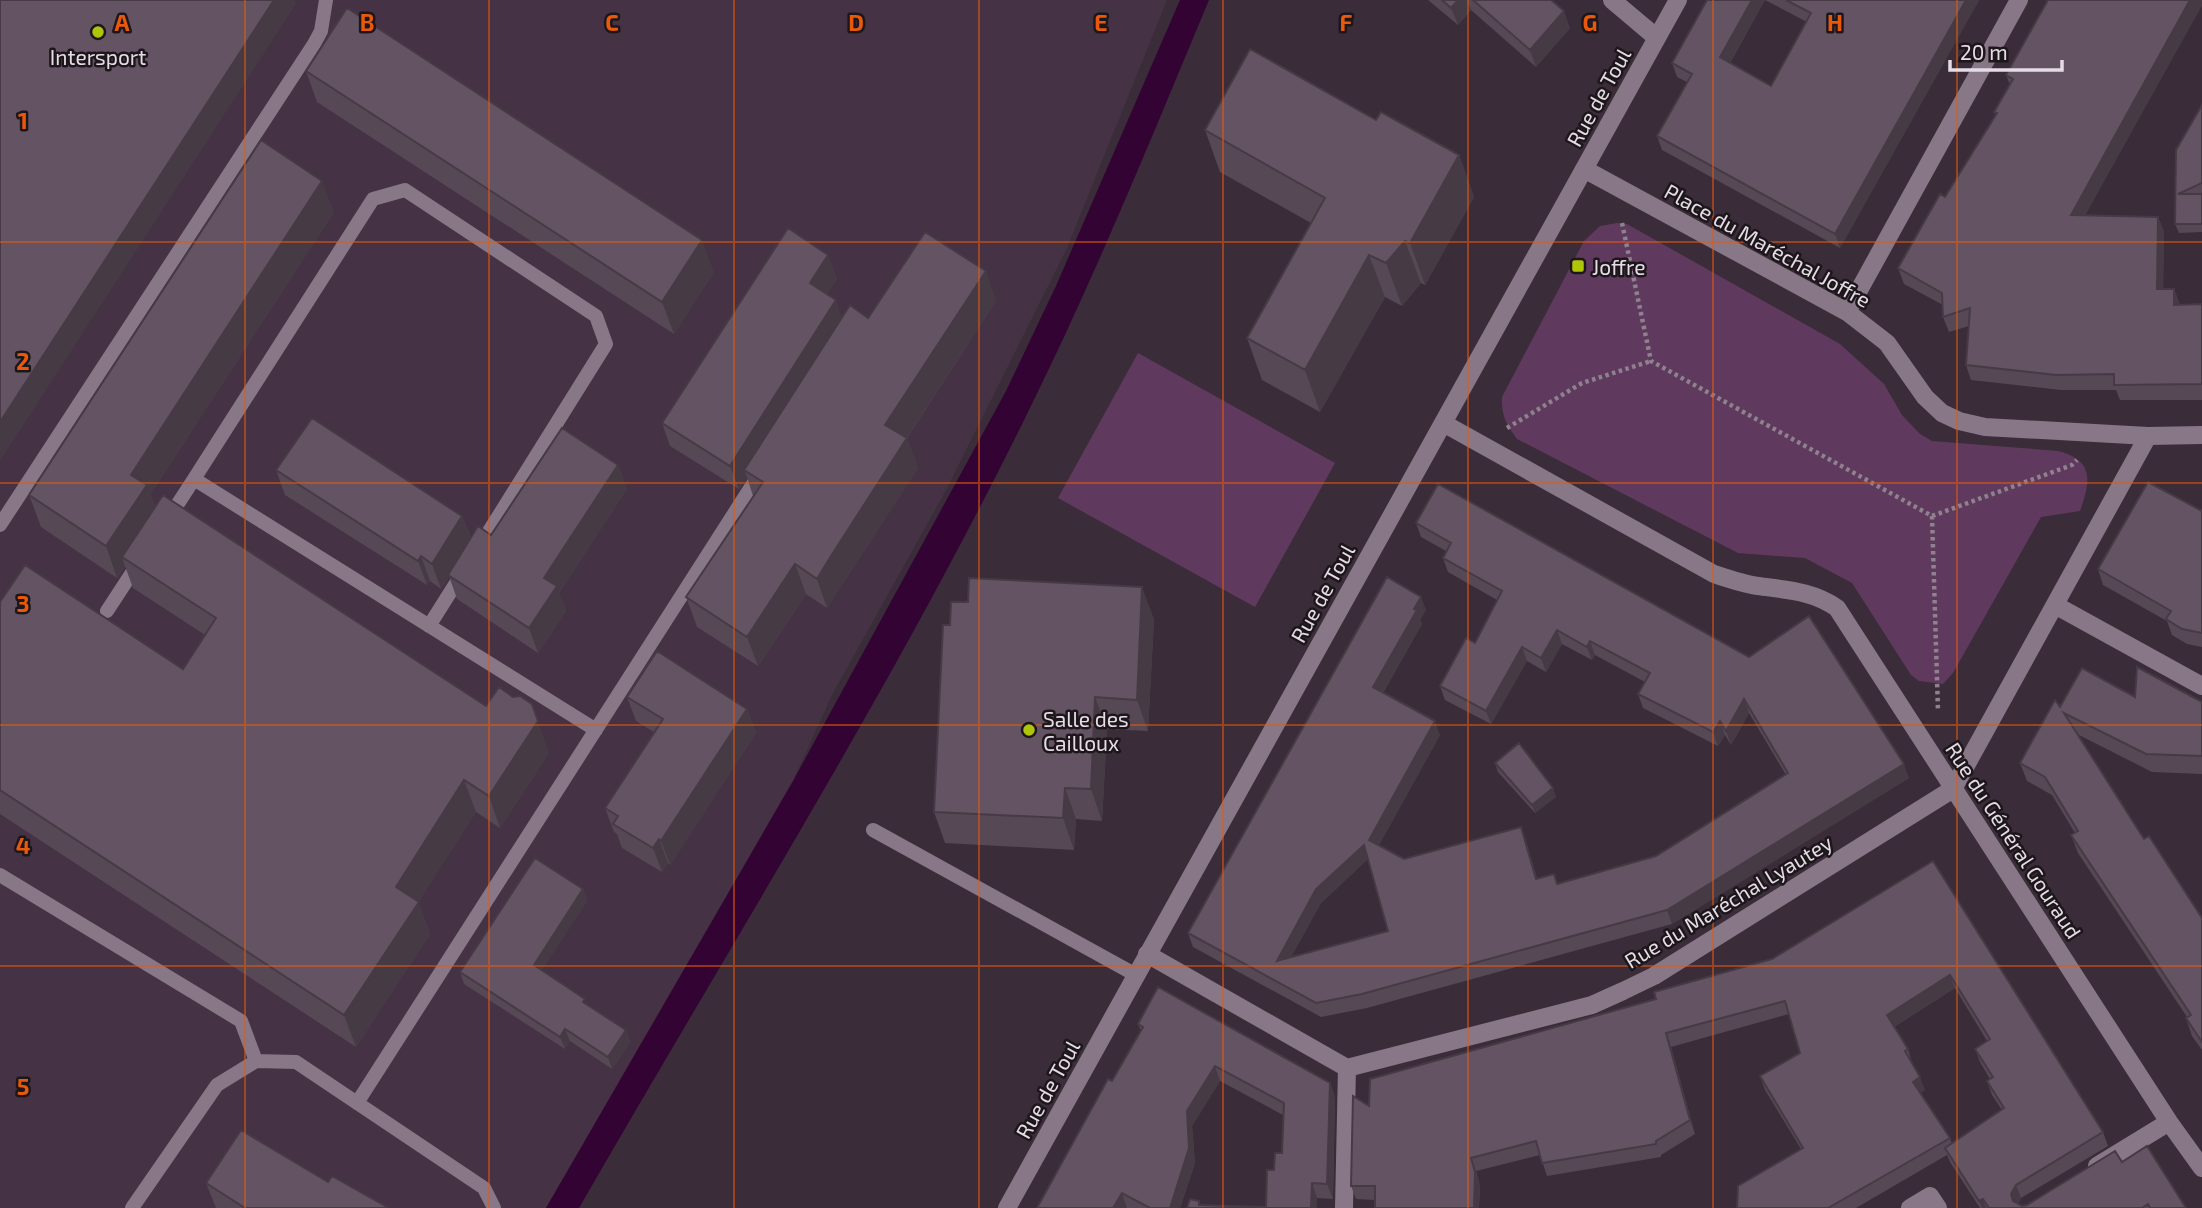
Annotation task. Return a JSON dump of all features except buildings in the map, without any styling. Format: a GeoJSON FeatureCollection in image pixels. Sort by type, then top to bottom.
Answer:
{"type":"FeatureCollection","features":[{"type":"Feature","properties":{"kind":"street"},"geometry":{"type":"LineString","coordinates":[[1612,0],[1657,38]]}},
{"type":"Feature","properties":{"kind":"street","name":"Rue de Toul"},"geometry":{"type":"LineString","coordinates":[[1007,1208],[1678,0]]}},
{"type":"Feature","properties":{"kind":"street"},"geometry":{"type":"LineString","coordinates":[[1847,312],[2019,0]]}},
{"type":"Feature","properties":{"kind":"street","name":"Place du Maréchal Joffre"},"geometry":{"type":"LineString","coordinates":[[1584,169],[1847,312],[1887,344],[1924,397],[1942,413],[1959,421],[1985,427],[2148,436],[2202,435]]}},
{"type":"Feature","properties":{"kind":"street"},"geometry":{"type":"LineString","coordinates":[[1443,423],[1481,444]]}},
{"type":"Feature","properties":{"kind":"street","name":"Rue du Maréchal Lyautey"},"geometry":{"type":"LineString","coordinates":[[1347,1068],[1592,1005],[1623,991],[1654,976],[1953,789],[2148,436]]}},
{"type":"Feature","properties":{"kind":"street","name":"Rue du Général Gouraud"},"geometry":{"type":"LineString","coordinates":[[1481,444],[1714,574],[1755,586],[1804,592],[1825,599],[1837,608],[2169,1122],[2202,1168]]}},
{"type":"Feature","properties":{"kind":"street"},"geometry":{"type":"LineString","coordinates":[[2056,605],[2202,686]]}},
{"type":"Feature","properties":{"kind":"street"},"geometry":{"type":"LineString","coordinates":[[1147,954],[1347,1068],[1344,1208]]}},
{"type":"Feature","properties":{"kind":"street"},"geometry":{"type":"LineString","coordinates":[[2086,1172],[2169,1122]]}},
{"type":"Feature","properties":{"kind":"street"},"geometry":{"type":"LineString","coordinates":[[1910,1208],[1930,1196],[1938,1208]]}},
{"type":"Feature","properties":{"kind":"lane"},"geometry":{"type":"LineString","coordinates":[[0,524],[314,44],[321,31],[326,0]]}},
{"type":"Feature","properties":{"kind":"lane"},"geometry":{"type":"LineString","coordinates":[[107,611],[373,200],[405,190],[596,316],[606,344],[429,626]]}},
{"type":"Feature","properties":{"kind":"lane"},"geometry":{"type":"LineString","coordinates":[[357,1103],[767,462]]}},
{"type":"Feature","properties":{"kind":"lane"},"geometry":{"type":"LineString","coordinates":[[194,479],[596,730]]}},
{"type":"Feature","properties":{"kind":"lane"},"geometry":{"type":"LineString","coordinates":[[873,830],[1136,975]]}},
{"type":"Feature","properties":{"kind":"lane"},"geometry":{"type":"LineString","coordinates":[[0,875],[241,1021],[256,1062]]}},
{"type":"Feature","properties":{"kind":"lane"},"geometry":{"type":"LineString","coordinates":[[132,1208],[217,1085],[256,1062],[296,1062],[484,1188],[494,1208]]}},
{"type":"Feature","properties":{"kind":"path"},"geometry":{"type":"LineString","coordinates":[[1614,185],[1651,361]]}},
{"type":"Feature","properties":{"kind":"path"},"geometry":{"type":"LineString","coordinates":[[1481,444],[1582,383],[1651,361],[1932,516],[2073,465],[2106,433]]}},
{"type":"Feature","properties":{"kind":"path"},"geometry":{"type":"LineString","coordinates":[[1932,516],[1939,716]]}},
{"type":"Feature","properties":{"kind":"shaded area"},"geometry":{"type":"Polygon","coordinates":[[[0,0],[1167,0],[1067,248],[944,494],[833,693],[793,781],[546,1208],[0,1208],[0,0]]]}},
{"type":"Feature","properties":{"kind":"shaded area"},"geometry":{"type":"Polygon","coordinates":[[[1180,0],[1209,0],[1076,312],[975,516],[866,716],[579,1208],[546,1208],[793,781],[1006,391],[1056,286],[1180,0]]]}},
{"type":"Feature","properties":{"kind":"shaded area"},"geometry":{"type":"Polygon","coordinates":[[[1627,224],[1840,344],[1884,384],[1902,415],[1920,434],[1932,441],[2058,451],[2070,455],[2084,466],[2087,481],[2080,511],[2041,517],[1953,673],[1943,684],[1919,681],[1911,675],[1852,583],[1805,558],[1738,553],[1517,439],[1513,434],[1503,414],[1502,397],[1584,241],[1600,226],[1627,224]]]}},
{"type":"Feature","properties":{"kind":"shaded area"},"geometry":{"type":"Polygon","coordinates":[[[1138,353],[1335,463],[1255,607],[1058,498],[1138,353]]]}},
{"type":"Feature","properties":{"kind":"place","name":"Intersport"},"geometry":{"type":"Point","coordinates":[98,32]}},
{"type":"Feature","properties":{"kind":"place","name":"Joffre"},"geometry":{"type":"Point","coordinates":[1578,266]}},
{"type":"Feature","properties":{"kind":"place","name":"Salle des Cailloux"},"geometry":{"type":"Point","coordinates":[1029,730]}}]}
